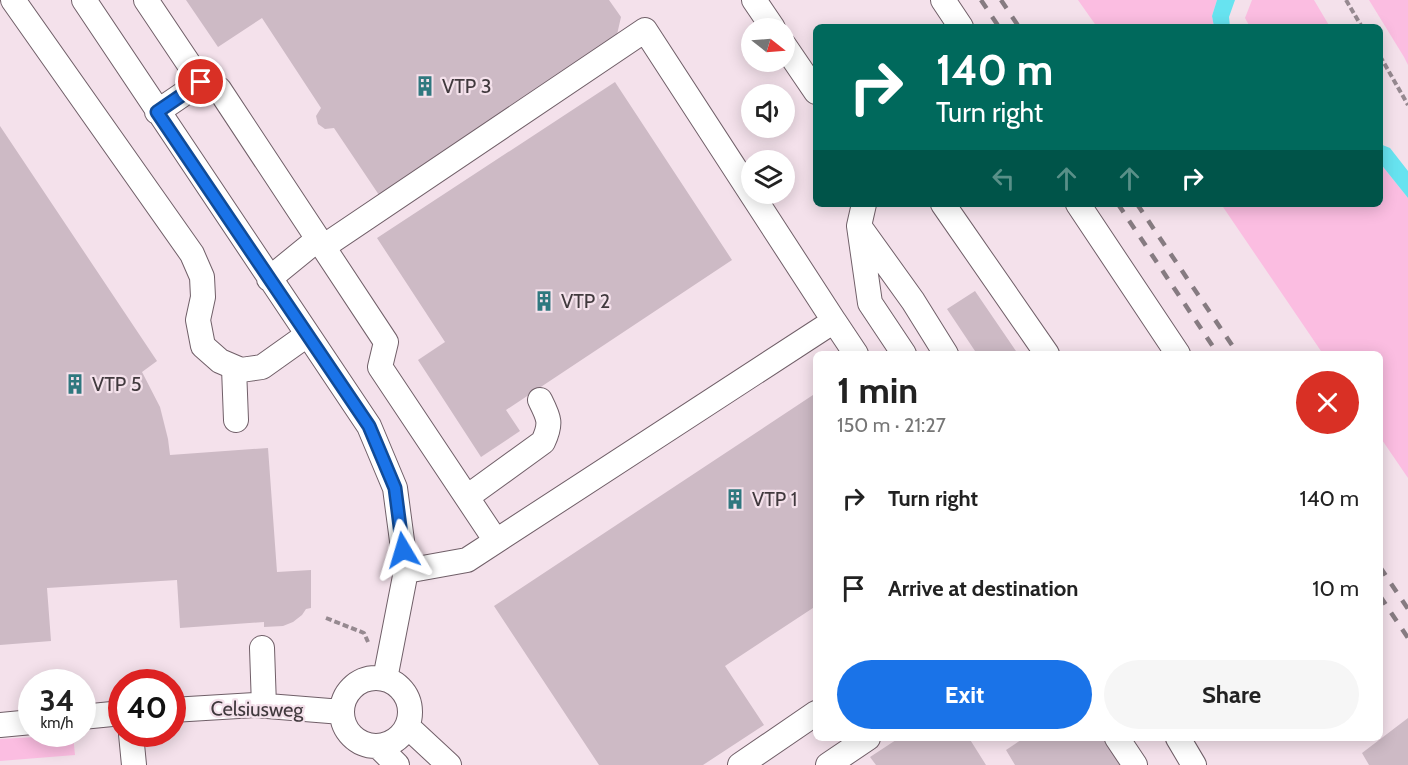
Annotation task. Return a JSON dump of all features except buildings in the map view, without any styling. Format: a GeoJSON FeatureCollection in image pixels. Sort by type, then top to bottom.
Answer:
{"type":"FeatureCollection","features":[{"type":"Feature","properties":{"kind":"street"},"geometry":{"type":"LineString","coordinates":[[13,0],[192,254],[202,277],[203,297],[198,320],[203,346],[220,361],[234,368],[241,370],[262,368],[307,335]]}},
{"type":"Feature","properties":{"kind":"street"},"geometry":{"type":"LineString","coordinates":[[84,0],[369,426],[395,488],[406,571],[387,668],[374,678],[355,685],[344,701],[342,712],[347,730],[361,743],[378,746],[395,740],[407,726],[410,712],[406,697],[387,668]]}},
{"type":"Feature","properties":{"kind":"street"},"geometry":{"type":"LineString","coordinates":[[146,0],[201,82],[219,89],[386,342],[380,367],[496,541]]}},
{"type":"Feature","properties":{"kind":"street"},"geometry":{"type":"LineString","coordinates":[[754,0],[766,18]]}},
{"type":"Feature","properties":{"kind":"street"},"geometry":{"type":"LineString","coordinates":[[943,0],[959,24]]}},
{"type":"Feature","properties":{"kind":"street"},"geometry":{"type":"LineString","coordinates":[[269,279],[320,243],[645,30],[853,350],[882,321]]}},
{"type":"Feature","properties":{"kind":"street"},"geometry":{"type":"LineString","coordinates":[[795,61],[813,88]]}},
{"type":"Feature","properties":{"kind":"street"},"geometry":{"type":"LineString","coordinates":[[157,112],[201,82]]}},
{"type":"Feature","properties":{"kind":"street"},"geometry":{"type":"LineString","coordinates":[[945,207],[1045,351]]}},
{"type":"Feature","properties":{"kind":"street"},"geometry":{"type":"LineString","coordinates":[[1080,207],[1176,351]]}},
{"type":"Feature","properties":{"kind":"street"},"geometry":{"type":"LineString","coordinates":[[861,215],[870,303],[902,351]]}},
{"type":"Feature","properties":{"kind":"street"},"geometry":{"type":"LineString","coordinates":[[861,215],[944,351]]}},
{"type":"Feature","properties":{"kind":"street"},"geometry":{"type":"LineString","coordinates":[[406,571],[467,560],[834,321]]}},
{"type":"Feature","properties":{"kind":"street"},"geometry":{"type":"LineString","coordinates":[[234,368],[236,420]]}},
{"type":"Feature","properties":{"kind":"street"},"geometry":{"type":"LineString","coordinates":[[467,497],[543,442],[550,421],[540,400]]}},
{"type":"Feature","properties":{"kind":"street"},"geometry":{"type":"LineString","coordinates":[[262,648],[264,706]]}},
{"type":"Feature","properties":{"kind":"street","name":"Celsiusweg"},"geometry":{"type":"LineString","coordinates":[[186,709],[264,706],[342,712]]}},
{"type":"Feature","properties":{"kind":"street"},"geometry":{"type":"LineString","coordinates":[[740,765],[813,715]]}},
{"type":"Feature","properties":{"kind":"street"},"geometry":{"type":"LineString","coordinates":[[0,725],[18,723]]}},
{"type":"Feature","properties":{"kind":"street"},"geometry":{"type":"LineString","coordinates":[[407,726],[449,765]]}},
{"type":"Feature","properties":{"kind":"street"},"geometry":{"type":"LineString","coordinates":[[828,765],[864,741]]}},
{"type":"Feature","properties":{"kind":"street"},"geometry":{"type":"LineString","coordinates":[[1119,741],[1135,765]]}},
{"type":"Feature","properties":{"kind":"street"},"geometry":{"type":"LineString","coordinates":[[1180,741],[1194,765]]}},
{"type":"Feature","properties":{"kind":"street"},"geometry":{"type":"LineString","coordinates":[[378,746],[397,765]]}},
{"type":"Feature","properties":{"kind":"street"},"geometry":{"type":"LineString","coordinates":[[132,747],[134,765]]}},
{"type":"Feature","properties":{"kind":"path"},"geometry":{"type":"LineString","coordinates":[[1346,0],[1360,24]]}},
{"type":"Feature","properties":{"kind":"path"},"geometry":{"type":"LineString","coordinates":[[1383,61],[1408,105]]}},
{"type":"Feature","properties":{"kind":"path"},"geometry":{"type":"LineString","coordinates":[[327,618],[364,633],[370,649],[387,668]]}},
{"type":"Feature","properties":{"kind":"shaded area"},"geometry":{"type":"Polygon","coordinates":[[[1078,0],[1217,0],[1212,16],[1213,24],[1095,24],[1078,0]]]}},
{"type":"Feature","properties":{"kind":"shaded area"},"geometry":{"type":"Polygon","coordinates":[[[1252,0],[1314,0],[1328,24],[1248,24],[1245,18],[1252,0]]]}},
{"type":"Feature","properties":{"kind":"shaded area"},"geometry":{"type":"Polygon","coordinates":[[[1369,0],[1408,0],[1408,65],[1404,57],[1369,0]]]}},
{"type":"Feature","properties":{"kind":"shaded area"},"geometry":{"type":"Polygon","coordinates":[[[1383,167],[1408,198],[1408,478],[1383,441],[1383,351],[1321,351],[1223,207],[1383,207],[1383,167]]]}},
{"type":"Feature","properties":{"kind":"shaded area"},"geometry":{"type":"Polygon","coordinates":[[[18,738],[18,747],[74,747],[75,755],[0,761],[0,739],[18,738]]]}},
{"type":"Feature","properties":{"kind":"water"},"geometry":{"type":"Polygon","coordinates":[[[1217,0],[1235,0],[1229,17],[1230,24],[1213,24],[1212,16],[1217,0]]]}},
{"type":"Feature","properties":{"kind":"water"},"geometry":{"type":"Polygon","coordinates":[[[1383,145],[1390,148],[1408,171],[1408,198],[1383,167],[1383,145]]]}},
{"type":"Feature","properties":{"kind":"railway"},"geometry":{"type":"LineString","coordinates":[[981,0],[997,24]]}},
{"type":"Feature","properties":{"kind":"railway"},"geometry":{"type":"LineString","coordinates":[[1001,0],[1017,24]]}},
{"type":"Feature","properties":{"kind":"railway"},"geometry":{"type":"LineString","coordinates":[[1120,207],[1216,351]]}},
{"type":"Feature","properties":{"kind":"railway"},"geometry":{"type":"LineString","coordinates":[[1139,207],[1236,351]]}},
{"type":"Feature","properties":{"kind":"railway"},"geometry":{"type":"LineString","coordinates":[[1383,572],[1408,609]]}},
{"type":"Feature","properties":{"kind":"railway"},"geometry":{"type":"LineString","coordinates":[[1383,600],[1408,638]]}},
{"type":"Feature","properties":{"kind":"place","name":"VTP 3"},"geometry":{"type":"Point","coordinates":[425,86]}},
{"type":"Feature","properties":{"kind":"place","name":"VTP 2"},"geometry":{"type":"Point","coordinates":[544,301]}},
{"type":"Feature","properties":{"kind":"place","name":"VTP 5"},"geometry":{"type":"Point","coordinates":[75,384]}},
{"type":"Feature","properties":{"kind":"place","name":"VTP 1"},"geometry":{"type":"Point","coordinates":[735,499]}},
{"type":"Feature","properties":{"kind":"route"},"geometry":{"type":"LineString","coordinates":[[201,82],[157,112],[369,426],[395,488],[403,550]]}}]}
